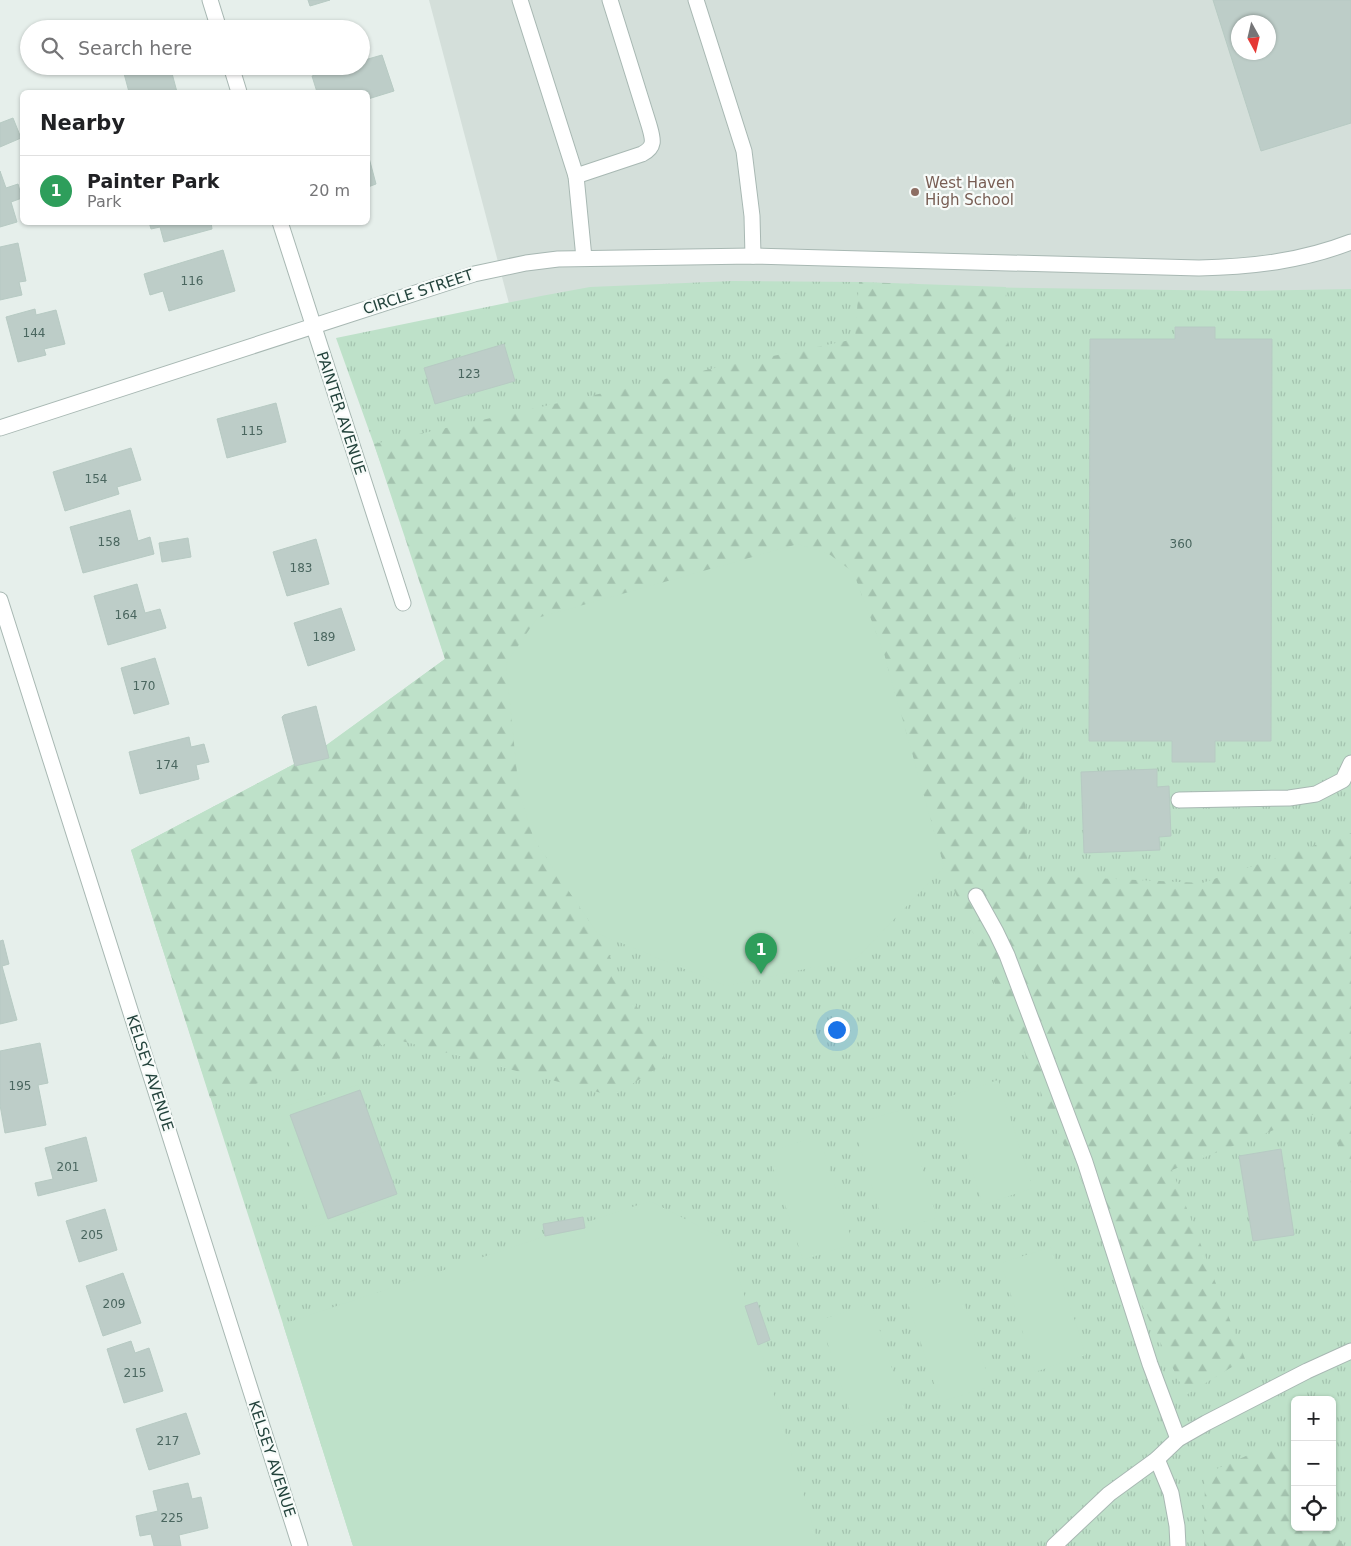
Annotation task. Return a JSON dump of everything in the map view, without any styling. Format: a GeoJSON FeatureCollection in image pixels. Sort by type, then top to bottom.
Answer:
{"type":"FeatureCollection","features":[{"type":"Feature","properties":{"kind":"street"},"geometry":{"type":"LineString","coordinates":[[210,0],[217,20]]}},
{"type":"Feature","properties":{"kind":"street"},"geometry":{"type":"LineString","coordinates":[[520,0],[576,176],[584,258]]}},
{"type":"Feature","properties":{"kind":"street"},"geometry":{"type":"LineString","coordinates":[[576,176],[642,154],[649,151],[652,145],[649,126],[610,0]]}},
{"type":"Feature","properties":{"kind":"street"},"geometry":{"type":"LineString","coordinates":[[696,0],[744,152],[752,216],[754,256]]}},
{"type":"Feature","properties":{"kind":"street"},"geometry":{"type":"LineString","coordinates":[[234,75],[239,90]]}},
{"type":"Feature","properties":{"kind":"street","name":"PAINTER AVENUE"},"geometry":{"type":"LineString","coordinates":[[281,225],[403,603]]}},
{"type":"Feature","properties":{"kind":"street","name":"CIRCLE STREET"},"geometry":{"type":"LineString","coordinates":[[0,428],[474,274],[526,263],[584,258],[754,256],[1226,267],[1278,263],[1328,251],[1351,242]]}},
{"type":"Feature","properties":{"kind":"street","name":"KELSEY AVENUE"},"geometry":{"type":"LineString","coordinates":[[0,600],[300,1546]]}},
{"type":"Feature","properties":{"kind":"street"},"geometry":{"type":"LineString","coordinates":[[1179,800],[1289,798],[1316,794],[1343,780],[1351,763]]}},
{"type":"Feature","properties":{"kind":"street"},"geometry":{"type":"LineString","coordinates":[[976,896],[1007,955],[1044,1058],[1085,1162],[1150,1364],[1178,1440]]}},
{"type":"Feature","properties":{"kind":"street"},"geometry":{"type":"LineString","coordinates":[[1054,1546],[1109,1494],[1178,1440],[1206,1423],[1307,1371],[1351,1351]]}},
{"type":"Feature","properties":{"kind":"street"},"geometry":{"type":"LineString","coordinates":[[1156,1459],[1171,1493],[1177,1526],[1178,1546]]}},
{"type":"Feature","properties":{"kind":"shaded area","name":"West Haven High School"},"geometry":{"type":"Polygon","coordinates":[[[429,0],[1351,0],[1351,339],[536,406],[429,0]]]}},
{"type":"Feature","properties":{"kind":"green space"},"geometry":{"type":"Polygon","coordinates":[[[733,281],[1244,291],[1351,289],[1351,1546],[353,1546],[131,850],[317,752],[445,659],[416,562],[336,338],[590,287],[733,281]]]}},
{"type":"Feature","properties":{"kind":"green space"},"geometry":{"type":"Polygon","coordinates":[[[859,282],[1006,287],[1028,875],[1202,883],[1351,833],[1351,1183],[1327,1109],[1172,1170],[1245,1359],[1186,1395],[1055,1127],[1020,1041],[944,867],[884,654],[853,572],[534,839],[597,933],[667,1062],[613,1096],[398,1040],[210,1098],[131,850],[317,752],[445,659],[374,444],[724,366],[855,339],[859,282]]]}},
{"type":"Feature","properties":{"kind":"green space"},"geometry":{"type":"Polygon","coordinates":[[[798,544],[829,554],[853,572],[884,654],[944,867],[857,958],[726,986],[597,933],[534,839],[519,793],[506,664],[537,618],[798,544]]]}},
{"type":"Feature","properties":{"kind":"green space"},"geometry":{"type":"Polygon","coordinates":[[[998,1080],[1033,1188],[983,1205],[948,1097],[998,1080]]]}},
{"type":"Feature","properties":{"kind":"green space"},"geometry":{"type":"Polygon","coordinates":[[[358,1085],[392,1204],[313,1227],[279,1108],[358,1085]]]}},
{"type":"Feature","properties":{"kind":"green space"},"geometry":{"type":"Polygon","coordinates":[[[905,1109],[937,1218],[886,1233],[853,1124],[905,1109]]]}},
{"type":"Feature","properties":{"kind":"green space"},"geometry":{"type":"Polygon","coordinates":[[[819,1135],[853,1244],[803,1260],[768,1152],[819,1135]]]}},
{"type":"Feature","properties":{"kind":"green space"},"geometry":{"type":"Polygon","coordinates":[[[650,1201],[728,1241],[819,1546],[353,1546],[283,1324],[650,1201]]]}},
{"type":"Feature","properties":{"kind":"green space"},"geometry":{"type":"Polygon","coordinates":[[[1051,1247],[1086,1355],[1035,1372],[1001,1263],[1051,1247]]]}},
{"type":"Feature","properties":{"kind":"green space"},"geometry":{"type":"Polygon","coordinates":[[[956,1277],[991,1386],[940,1402],[905,1294],[956,1277]]]}},
{"type":"Feature","properties":{"kind":"green space"},"geometry":{"type":"Polygon","coordinates":[[[871,1303],[906,1412],[855,1428],[820,1320],[871,1303]]]}},
{"type":"Feature","properties":{"kind":"green space"},"geometry":{"type":"Polygon","coordinates":[[[1271,1445],[1291,1472],[1291,1531],[1334,1531],[1344,1546],[1204,1546],[1205,1474],[1271,1445]]]}},
{"type":"Feature","properties":{"kind":"building"},"geometry":{"type":"Polygon","coordinates":[[[308,0],[330,0],[310,6],[308,0]]]}},
{"type":"Feature","properties":{"kind":"building"},"geometry":{"type":"Polygon","coordinates":[[[1213,0],[1351,0],[1351,123],[1261,151],[1232,60],[1276,60],[1276,15],[1231,15],[1231,57],[1213,0]]]}},
{"type":"Feature","properties":{"kind":"building"},"geometry":{"type":"Polygon","coordinates":[[[382,55],[394,91],[370,98],[370,90],[316,90],[312,76],[370,75],[370,58],[382,55]]]}},
{"type":"Feature","properties":{"kind":"building"},"geometry":{"type":"Polygon","coordinates":[[[124,75],[172,75],[176,90],[128,90],[124,75]]]}},
{"type":"Feature","properties":{"kind":"building"},"geometry":{"type":"Polygon","coordinates":[[[13,118],[20,138],[0,147],[0,123],[13,118]]]}},
{"type":"Feature","properties":{"kind":"building"},"geometry":{"type":"Polygon","coordinates":[[[370,162],[376,184],[370,186],[370,162]]]}},
{"type":"Feature","properties":{"kind":"building"},"geometry":{"type":"Polygon","coordinates":[[[0,171],[6,188],[18,184],[20,199],[11,202],[17,222],[0,227],[0,171]]]}},
{"type":"Feature","properties":{"kind":"building"},"geometry":{"type":"Polygon","coordinates":[[[150,225],[211,225],[212,229],[164,242],[160,227],[151,229],[150,225]]]}},
{"type":"Feature","properties":{"kind":"building"},"geometry":{"type":"Polygon","coordinates":[[[18,243],[26,281],[19,282],[22,295],[0,300],[0,247],[18,243]]]}},
{"type":"Feature","properties":{"kind":"building"},"geometry":{"type":"Polygon","coordinates":[[[223,250],[235,291],[169,311],[163,291],[150,295],[144,274],[223,250]]]}},
{"type":"Feature","properties":{"kind":"building"},"geometry":{"type":"Polygon","coordinates":[[[35,309],[36,315],[56,310],[65,344],[44,349],[46,355],[18,362],[6,317],[35,309]]]}},
{"type":"Feature","properties":{"kind":"building"},"geometry":{"type":"Polygon","coordinates":[[[1175,327],[1215,327],[1215,339],[1272,339],[1271,741],[1215,741],[1215,762],[1172,762],[1172,741],[1089,741],[1090,339],[1175,339],[1175,327]]]}},
{"type":"Feature","properties":{"kind":"building"},"geometry":{"type":"Polygon","coordinates":[[[504,344],[515,381],[435,404],[424,368],[504,344]]]}},
{"type":"Feature","properties":{"kind":"building"},"geometry":{"type":"Polygon","coordinates":[[[276,403],[286,442],[227,458],[217,419],[276,403]]]}},
{"type":"Feature","properties":{"kind":"building"},"geometry":{"type":"Polygon","coordinates":[[[131,448],[141,480],[117,487],[119,494],[65,511],[53,472],[131,448]]]}},
{"type":"Feature","properties":{"kind":"building"},"geometry":{"type":"Polygon","coordinates":[[[130,510],[138,541],[150,537],[154,554],[83,573],[70,527],[130,510]]]}},
{"type":"Feature","properties":{"kind":"building"},"geometry":{"type":"Polygon","coordinates":[[[188,538],[191,557],[162,562],[159,543],[188,538]]]}},
{"type":"Feature","properties":{"kind":"building"},"geometry":{"type":"Polygon","coordinates":[[[316,539],[329,584],[287,596],[273,552],[316,539]]]}},
{"type":"Feature","properties":{"kind":"building"},"geometry":{"type":"Polygon","coordinates":[[[137,584],[145,613],[160,609],[166,628],[108,645],[94,596],[137,584]]]}},
{"type":"Feature","properties":{"kind":"building"},"geometry":{"type":"Polygon","coordinates":[[[341,608],[355,650],[308,666],[294,623],[341,608]]]}},
{"type":"Feature","properties":{"kind":"building"},"geometry":{"type":"Polygon","coordinates":[[[155,658],[169,704],[134,714],[121,668],[155,658]]]}},
{"type":"Feature","properties":{"kind":"building"},"geometry":{"type":"Polygon","coordinates":[[[316,706],[329,758],[295,766],[282,717],[316,706]]]}},
{"type":"Feature","properties":{"kind":"building"},"geometry":{"type":"Polygon","coordinates":[[[189,737],[191,747],[204,744],[209,762],[196,765],[199,779],[140,794],[129,752],[189,737]]]}},
{"type":"Feature","properties":{"kind":"building"},"geometry":{"type":"Polygon","coordinates":[[[1157,769],[1157,787],[1169,786],[1171,836],[1159,837],[1160,850],[1084,853],[1081,772],[1157,769]]]}},
{"type":"Feature","properties":{"kind":"building"},"geometry":{"type":"Polygon","coordinates":[[[3,940],[9,964],[2,966],[17,1020],[0,1024],[0,941],[3,940]]]}},
{"type":"Feature","properties":{"kind":"building"},"geometry":{"type":"Polygon","coordinates":[[[40,1043],[48,1083],[38,1085],[46,1125],[5,1133],[0,1105],[0,1051],[40,1043]]]}},
{"type":"Feature","properties":{"kind":"building"},"geometry":{"type":"Polygon","coordinates":[[[360,1090],[397,1194],[328,1219],[290,1115],[360,1090]]]}},
{"type":"Feature","properties":{"kind":"building"},"geometry":{"type":"Polygon","coordinates":[[[86,1137],[97,1181],[38,1196],[35,1183],[53,1179],[45,1148],[86,1137]]]}},
{"type":"Feature","properties":{"kind":"building"},"geometry":{"type":"Polygon","coordinates":[[[1281,1149],[1294,1235],[1253,1241],[1239,1156],[1281,1149]]]}},
{"type":"Feature","properties":{"kind":"building"},"geometry":{"type":"Polygon","coordinates":[[[105,1209],[117,1250],[79,1262],[66,1221],[105,1209]]]}},
{"type":"Feature","properties":{"kind":"building"},"geometry":{"type":"Polygon","coordinates":[[[583,1217],[585,1228],[545,1236],[543,1224],[583,1217]]]}},
{"type":"Feature","properties":{"kind":"building"},"geometry":{"type":"Polygon","coordinates":[[[123,1273],[141,1323],[103,1336],[86,1286],[123,1273]]]}},
{"type":"Feature","properties":{"kind":"building"},"geometry":{"type":"Polygon","coordinates":[[[757,1302],[770,1340],[758,1345],[745,1306],[757,1302]]]}},
{"type":"Feature","properties":{"kind":"building"},"geometry":{"type":"Polygon","coordinates":[[[131,1341],[135,1353],[149,1348],[163,1391],[124,1403],[107,1349],[131,1341]]]}},
{"type":"Feature","properties":{"kind":"building"},"geometry":{"type":"Polygon","coordinates":[[[186,1413],[200,1454],[149,1470],[136,1429],[186,1413]]]}},
{"type":"Feature","properties":{"kind":"building"},"geometry":{"type":"Polygon","coordinates":[[[188,1483],[192,1499],[201,1497],[208,1528],[179,1535],[181,1546],[154,1546],[151,1534],[140,1536],[136,1516],[158,1511],[153,1491],[188,1483]]]}},
{"type":"Feature","properties":{"kind":"place","name":"West Haven High School"},"geometry":{"type":"Point","coordinates":[915,192]}},
{"type":"Feature","properties":{"kind":"place","name":"Painter Park"},"geometry":{"type":"Point","coordinates":[761,974]}}]}
